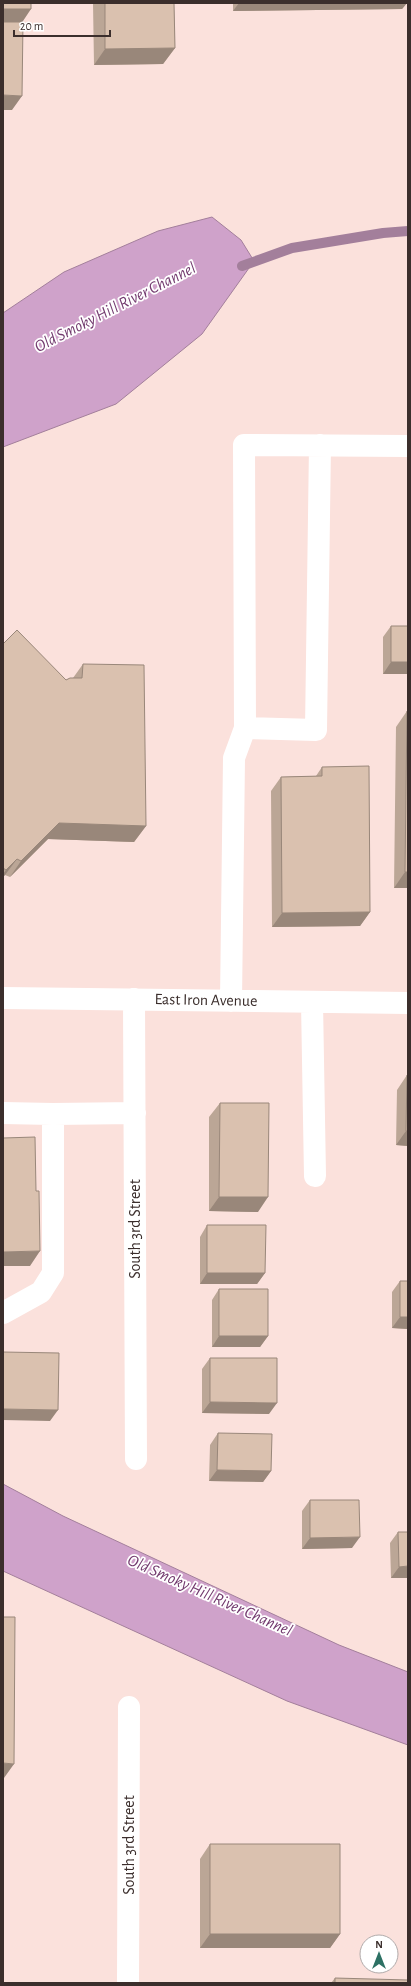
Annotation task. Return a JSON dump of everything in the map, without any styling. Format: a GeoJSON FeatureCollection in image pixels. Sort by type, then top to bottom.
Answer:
{"type":"FeatureCollection","features":[{"type":"Feature","properties":{"kind":"street"},"geometry":{"type":"LineString","coordinates":[[231,1001],[234,758],[245,728],[244,445],[408,446]]}},
{"type":"Feature","properties":{"kind":"street"},"geometry":{"type":"LineString","coordinates":[[245,728],[316,730],[320,446]]}},
{"type":"Feature","properties":{"kind":"street","name":"East Iron Avenue"},"geometry":{"type":"LineString","coordinates":[[3,998],[408,1003]]}},
{"type":"Feature","properties":{"kind":"street","name":"South 3rd Street"},"geometry":{"type":"LineString","coordinates":[[134,1000],[136,1458]]}},
{"type":"Feature","properties":{"kind":"street"},"geometry":{"type":"LineString","coordinates":[[312,1002],[315,1176]]}},
{"type":"Feature","properties":{"kind":"street"},"geometry":{"type":"LineString","coordinates":[[3,1113],[53,1114],[135,1112]]}},
{"type":"Feature","properties":{"kind":"street"},"geometry":{"type":"LineString","coordinates":[[3,1312],[41,1292],[53,1273],[53,1114]]}},
{"type":"Feature","properties":{"kind":"street","name":"South 3rd Street"},"geometry":{"type":"LineString","coordinates":[[128,1983],[129,1707]]}},
{"type":"Feature","properties":{"kind":"water"},"geometry":{"type":"Polygon","coordinates":[[[212,217],[241,240],[254,261],[202,334],[116,404],[3,447],[3,313],[64,272],[158,231],[212,217]]]}},
{"type":"Feature","properties":{"kind":"water"},"geometry":{"type":"Polygon","coordinates":[[[3,1484],[63,1516],[339,1645],[408,1672],[408,1745],[287,1701],[3,1571],[3,1484]]]}},
{"type":"Feature","properties":{"kind":"building"},"geometry":{"type":"Polygon","coordinates":[[[3,3],[31,3],[31,9],[3,9],[3,3]]]}},
{"type":"Feature","properties":{"kind":"building"},"geometry":{"type":"Polygon","coordinates":[[[105,3],[174,3],[175,48],[105,49],[105,3]]]}},
{"type":"Feature","properties":{"kind":"building"},"geometry":{"type":"Polygon","coordinates":[[[3,22],[23,22],[22,96],[3,95],[3,22]]]}},
{"type":"Feature","properties":{"kind":"building"},"geometry":{"type":"Polygon","coordinates":[[[391,626],[408,626],[408,662],[391,662],[391,626]]]}},
{"type":"Feature","properties":{"kind":"building"},"geometry":{"type":"Polygon","coordinates":[[[17,630],[66,680],[70,678],[82,678],[83,664],[144,665],[146,826],[59,823],[21,861],[17,859],[6,870],[3,868],[3,644],[17,630]]]}},
{"type":"Feature","properties":{"kind":"building"},"geometry":{"type":"Polygon","coordinates":[[[407,711],[408,872],[405,872],[407,711]]]}},
{"type":"Feature","properties":{"kind":"building"},"geometry":{"type":"Polygon","coordinates":[[[369,766],[370,912],[282,913],[281,777],[322,776],[322,767],[369,766]]]}},
{"type":"Feature","properties":{"kind":"building"},"geometry":{"type":"Polygon","coordinates":[[[407,1075],[408,1131],[406,1131],[407,1075]]]}},
{"type":"Feature","properties":{"kind":"building"},"geometry":{"type":"Polygon","coordinates":[[[220,1103],[269,1103],[268,1197],[219,1197],[220,1103]]]}},
{"type":"Feature","properties":{"kind":"building"},"geometry":{"type":"Polygon","coordinates":[[[35,1137],[36,1191],[39,1191],[40,1251],[3,1252],[3,1138],[35,1137]]]}},
{"type":"Feature","properties":{"kind":"building"},"geometry":{"type":"Polygon","coordinates":[[[207,1225],[266,1225],[265,1273],[207,1273],[207,1225]]]}},
{"type":"Feature","properties":{"kind":"building"},"geometry":{"type":"Polygon","coordinates":[[[400,1281],[408,1281],[408,1317],[400,1317],[400,1281]]]}},
{"type":"Feature","properties":{"kind":"building"},"geometry":{"type":"Polygon","coordinates":[[[219,1289],[268,1289],[268,1336],[219,1336],[219,1289]]]}},
{"type":"Feature","properties":{"kind":"building"},"geometry":{"type":"Polygon","coordinates":[[[3,1352],[59,1353],[58,1410],[3,1409],[3,1352]]]}},
{"type":"Feature","properties":{"kind":"building"},"geometry":{"type":"Polygon","coordinates":[[[210,1358],[277,1358],[277,1403],[210,1402],[210,1358]]]}},
{"type":"Feature","properties":{"kind":"building"},"geometry":{"type":"Polygon","coordinates":[[[218,1433],[272,1434],[271,1471],[217,1470],[218,1433]]]}},
{"type":"Feature","properties":{"kind":"building"},"geometry":{"type":"Polygon","coordinates":[[[310,1500],[359,1500],[360,1537],[310,1538],[310,1500]]]}},
{"type":"Feature","properties":{"kind":"building"},"geometry":{"type":"Polygon","coordinates":[[[398,1532],[408,1532],[408,1566],[399,1567],[398,1532]]]}},
{"type":"Feature","properties":{"kind":"building"},"geometry":{"type":"Polygon","coordinates":[[[3,1617],[15,1617],[14,1764],[3,1763],[3,1617]]]}},
{"type":"Feature","properties":{"kind":"building"},"geometry":{"type":"Polygon","coordinates":[[[210,1844],[340,1844],[340,1934],[210,1934],[210,1844]]]}},
{"type":"Feature","properties":{"kind":"building"},"geometry":{"type":"Polygon","coordinates":[[[335,1978],[408,1980],[408,1983],[335,1983],[335,1978]]]}},
{"type":"Feature","properties":{"kind":"waterway","name":"Old Smoky Hill River Channel"},"geometry":{"type":"LineString","coordinates":[[242,266],[292,248],[383,233],[408,231]]}}]}
